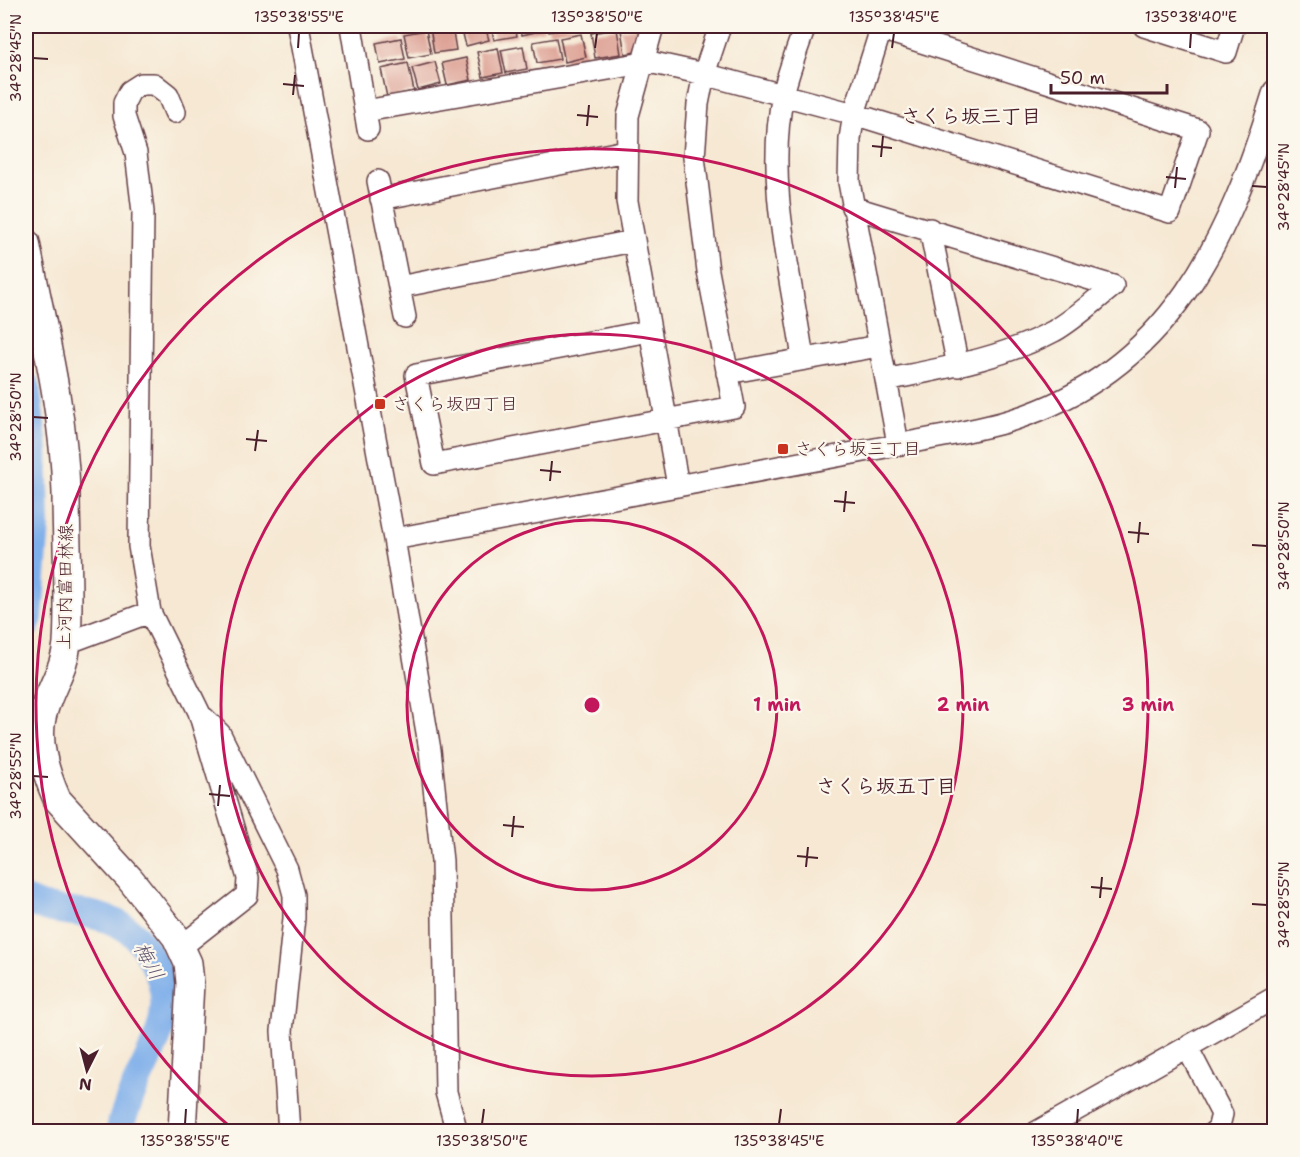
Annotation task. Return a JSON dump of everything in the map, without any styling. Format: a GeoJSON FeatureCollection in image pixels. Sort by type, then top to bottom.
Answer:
{"type":"FeatureCollection","features":[{"type":"Feature","properties":{"kind":"main road","name":"上河内富田林線"},"geometry":{"type":"LineString","coordinates":[[26,245],[48,346],[64,455],[67,643],[64,661],[41,722],[40,740],[50,784],[57,800],[130,879],[182,946],[188,963],[190,983],[182,1131]]}},
{"type":"Feature","properties":{"kind":"street"},"geometry":{"type":"LineString","coordinates":[[298,26],[394,539],[437,808],[442,861],[446,1082],[457,1131]]}},
{"type":"Feature","properties":{"kind":"street"},"geometry":{"type":"LineString","coordinates":[[351,26],[367,120],[649,62],[783,94],[854,114],[1170,212],[1198,130],[881,27],[854,114],[850,139],[849,182],[898,444]]}},
{"type":"Feature","properties":{"kind":"street"},"geometry":{"type":"LineString","coordinates":[[653,26],[628,116],[627,201],[678,486]]}},
{"type":"Feature","properties":{"kind":"street"},"geometry":{"type":"LineString","coordinates":[[649,331],[416,375],[434,464],[734,407],[708,271],[694,157],[698,104],[704,74],[720,26]]}},
{"type":"Feature","properties":{"kind":"street"},"geometry":{"type":"LineString","coordinates":[[803,359],[783,234],[777,171],[783,94],[805,26]]}},
{"type":"Feature","properties":{"kind":"street"},"geometry":{"type":"LineString","coordinates":[[1144,26],[1226,52],[1234,26]]}},
{"type":"Feature","properties":{"kind":"street"},"geometry":{"type":"LineString","coordinates":[[175,112],[168,95],[154,84],[141,84],[130,91],[124,103],[124,116],[138,163],[143,212],[139,546],[150,612],[199,712],[248,878],[247,896],[182,946]]}},
{"type":"Feature","properties":{"kind":"street"},"geometry":{"type":"LineString","coordinates":[[394,539],[898,444],[1012,420],[1052,405],[1082,388],[1127,356],[1163,322],[1205,265],[1237,200],[1275,91]]}},
{"type":"Feature","properties":{"kind":"street"},"geometry":{"type":"LineString","coordinates":[[405,317],[380,190],[626,151]]}},
{"type":"Feature","properties":{"kind":"street"},"geometry":{"type":"LineString","coordinates":[[852,207],[1113,286],[1055,330],[993,357],[886,380]]}},
{"type":"Feature","properties":{"kind":"street"},"geometry":{"type":"LineString","coordinates":[[930,229],[958,366]]}},
{"type":"Feature","properties":{"kind":"street"},"geometry":{"type":"LineString","coordinates":[[399,287],[633,241]]}},
{"type":"Feature","properties":{"kind":"street"},"geometry":{"type":"LineString","coordinates":[[727,373],[879,346]]}},
{"type":"Feature","properties":{"kind":"street"},"geometry":{"type":"LineString","coordinates":[[67,643],[150,612]]}},
{"type":"Feature","properties":{"kind":"street"},"geometry":{"type":"LineString","coordinates":[[199,712],[220,734],[287,869],[294,895],[294,918],[282,1031],[289,1131]]}},
{"type":"Feature","properties":{"kind":"street"},"geometry":{"type":"LineString","coordinates":[[1037,1131],[1275,998]]}},
{"type":"Feature","properties":{"kind":"street"},"geometry":{"type":"LineString","coordinates":[[1187,1047],[1222,1114],[1218,1130],[1214,1131]]}},
{"type":"Feature","properties":{"kind":"building"},"geometry":{"type":"Polygon","coordinates":[[[452,26],[456,50],[434,53],[430,27],[452,26]]]}},
{"type":"Feature","properties":{"kind":"building"},"geometry":{"type":"Polygon","coordinates":[[[461,26],[485,26],[489,40],[466,46],[461,26]]]}},
{"type":"Feature","properties":{"kind":"building"},"geometry":{"type":"Polygon","coordinates":[[[491,26],[515,26],[517,36],[494,40],[491,26]]]}},
{"type":"Feature","properties":{"kind":"building"},"geometry":{"type":"Polygon","coordinates":[[[520,26],[543,26],[544,30],[522,35],[520,26]]]}},
{"type":"Feature","properties":{"kind":"building"},"geometry":{"type":"Polygon","coordinates":[[[548,26],[578,26],[578,27],[549,32],[548,26]]]}},
{"type":"Feature","properties":{"kind":"building"},"geometry":{"type":"Polygon","coordinates":[[[642,26],[645,41],[642,51],[625,54],[621,30],[642,26]]]}},
{"type":"Feature","properties":{"kind":"building"},"geometry":{"type":"Polygon","coordinates":[[[617,29],[621,54],[595,58],[591,33],[617,29]]]}},
{"type":"Feature","properties":{"kind":"building"},"geometry":{"type":"Polygon","coordinates":[[[426,30],[431,54],[409,58],[404,34],[426,30]]]}},
{"type":"Feature","properties":{"kind":"building"},"geometry":{"type":"Polygon","coordinates":[[[581,34],[586,57],[565,62],[560,38],[581,34]]]}},
{"type":"Feature","properties":{"kind":"building"},"geometry":{"type":"Polygon","coordinates":[[[401,38],[405,59],[380,64],[376,43],[401,38]]]}},
{"type":"Feature","properties":{"kind":"building"},"geometry":{"type":"Polygon","coordinates":[[[556,38],[560,59],[537,63],[533,42],[556,38]]]}},
{"type":"Feature","properties":{"kind":"building"},"geometry":{"type":"Polygon","coordinates":[[[523,46],[527,69],[506,73],[501,50],[523,46]]]}},
{"type":"Feature","properties":{"kind":"building"},"geometry":{"type":"Polygon","coordinates":[[[498,48],[503,73],[483,77],[477,52],[498,48]]]}},
{"type":"Feature","properties":{"kind":"building"},"geometry":{"type":"Polygon","coordinates":[[[466,58],[471,80],[447,85],[442,63],[466,58]]]}},
{"type":"Feature","properties":{"kind":"building"},"geometry":{"type":"Polygon","coordinates":[[[435,62],[441,84],[418,90],[412,68],[435,62]]]}},
{"type":"Feature","properties":{"kind":"building"},"geometry":{"type":"Polygon","coordinates":[[[408,63],[414,91],[387,97],[381,69],[408,63]]]}},
{"type":"Feature","properties":{"kind":"waterway","name":"梅川"},"geometry":{"type":"LineString","coordinates":[[26,386],[34,449],[36,524],[29,617],[26,625]]}},
{"type":"Feature","properties":{"kind":"waterway","name":"梅川"},"geometry":{"type":"LineString","coordinates":[[26,900],[49,908],[111,920],[127,929],[136,936],[146,950],[161,980],[164,998],[159,1032],[129,1101],[120,1132]]}},
{"type":"Feature","properties":{"kind":"place","name":"さくら坂四丁目"},"geometry":{"type":"Point","coordinates":[380,404]}},
{"type":"Feature","properties":{"kind":"place","name":"さくら坂三丁目"},"geometry":{"type":"Point","coordinates":[783,449]}},
{"type":"Feature","properties":{"kind":"district","name":"さくら坂三丁目"},"geometry":{"type":"Point","coordinates":[971,116]}},
{"type":"Feature","properties":{"kind":"district","name":"さくら坂五丁目"},"geometry":{"type":"Point","coordinates":[886,786]}}]}
